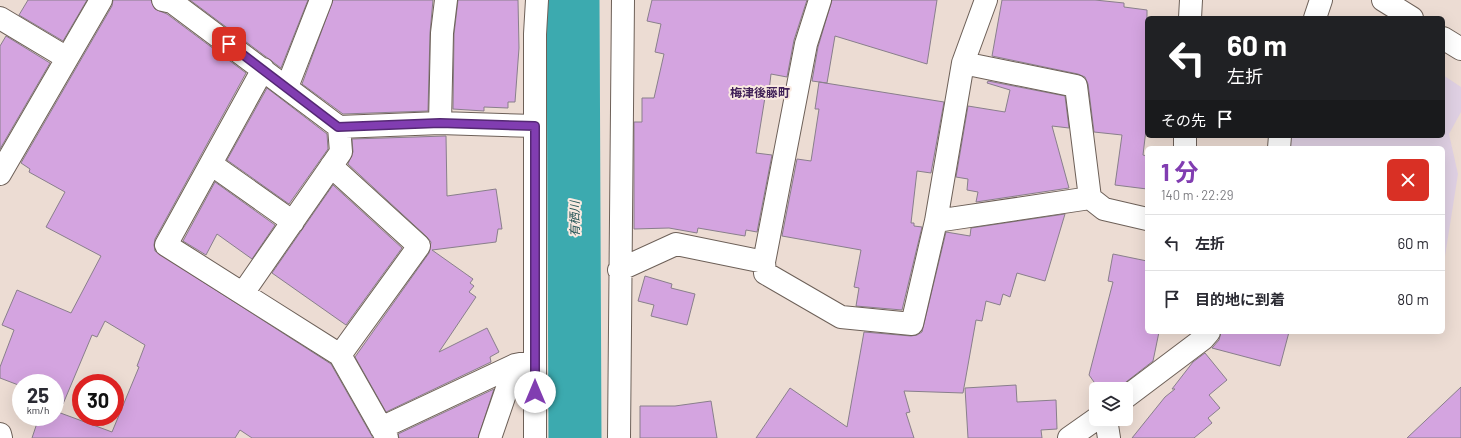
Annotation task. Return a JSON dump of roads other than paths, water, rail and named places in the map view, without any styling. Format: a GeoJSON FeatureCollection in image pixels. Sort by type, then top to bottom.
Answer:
{"type":"FeatureCollection","features":[{"type":"Feature","properties":{"kind":"street"},"geometry":{"type":"LineString","coordinates":[[0,174],[101,0]]}},
{"type":"Feature","properties":{"kind":"street"},"geometry":{"type":"LineString","coordinates":[[163,0],[172,2],[287,87],[338,127],[440,123],[535,126]]}},
{"type":"Feature","properties":{"kind":"street"},"geometry":{"type":"LineString","coordinates":[[287,87],[321,0]]}},
{"type":"Feature","properties":{"kind":"street"},"geometry":{"type":"LineString","coordinates":[[440,123],[442,33],[446,0]]}},
{"type":"Feature","properties":{"kind":"street"},"geometry":{"type":"LineString","coordinates":[[535,438],[525,363],[535,126],[537,0]]}},
{"type":"Feature","properties":{"kind":"street"},"geometry":{"type":"LineString","coordinates":[[619,438],[623,0]]}},
{"type":"Feature","properties":{"kind":"street"},"geometry":{"type":"LineString","coordinates":[[820,0],[806,44],[764,262],[765,273],[841,317],[912,324],[936,221],[963,63],[986,0]]}},
{"type":"Feature","properties":{"kind":"street"},"geometry":{"type":"LineString","coordinates":[[1190,16],[1191,0]]}},
{"type":"Feature","properties":{"kind":"street"},"geometry":{"type":"LineString","coordinates":[[1316,16],[1321,0]]}},
{"type":"Feature","properties":{"kind":"street"},"geometry":{"type":"LineString","coordinates":[[1383,0],[1409,16]]}},
{"type":"Feature","properties":{"kind":"street"},"geometry":{"type":"LineString","coordinates":[[0,18],[67,58]]}},
{"type":"Feature","properties":{"kind":"street"},"geometry":{"type":"LineString","coordinates":[[1445,39],[1461,49]]}},
{"type":"Feature","properties":{"kind":"street"},"geometry":{"type":"LineString","coordinates":[[963,63],[1076,86],[1090,198],[1104,209],[1145,219]]}},
{"type":"Feature","properties":{"kind":"street"},"geometry":{"type":"LineString","coordinates":[[263,70],[166,245],[340,355],[384,433],[525,363]]}},
{"type":"Feature","properties":{"kind":"street"},"geometry":{"type":"LineString","coordinates":[[243,293],[340,152],[338,127]]}},
{"type":"Feature","properties":{"kind":"street"},"geometry":{"type":"LineString","coordinates":[[210,164],[293,222]]}},
{"type":"Feature","properties":{"kind":"street"},"geometry":{"type":"LineString","coordinates":[[331,166],[419,246],[340,355]]}},
{"type":"Feature","properties":{"kind":"street"},"geometry":{"type":"LineString","coordinates":[[936,221],[1090,198]]}},
{"type":"Feature","properties":{"kind":"street"},"geometry":{"type":"LineString","coordinates":[[620,270],[676,244],[764,262]]}},
{"type":"Feature","properties":{"kind":"street"},"geometry":{"type":"LineString","coordinates":[[1133,392],[1203,339],[1207,334]]}},
{"type":"Feature","properties":{"kind":"street"},"geometry":{"type":"LineString","coordinates":[[490,438],[525,363]]}},
{"type":"Feature","properties":{"kind":"street"},"geometry":{"type":"LineString","coordinates":[[1069,438],[1089,424]]}},
{"type":"Feature","properties":{"kind":"street"},"geometry":{"type":"LineString","coordinates":[[1107,426],[1110,438]]}},
{"type":"Feature","properties":{"kind":"street"},"geometry":{"type":"LineString","coordinates":[[0,434],[1,438]]}},
{"type":"Feature","properties":{"kind":"waterway","name":"有栖川"},"geometry":{"type":"LineString","coordinates":[[573,0],[575,438]]}},
{"type":"Feature","properties":{"kind":"district","name":"梅津後藤町"},"geometry":{"type":"Point","coordinates":[760,92]}}]}
